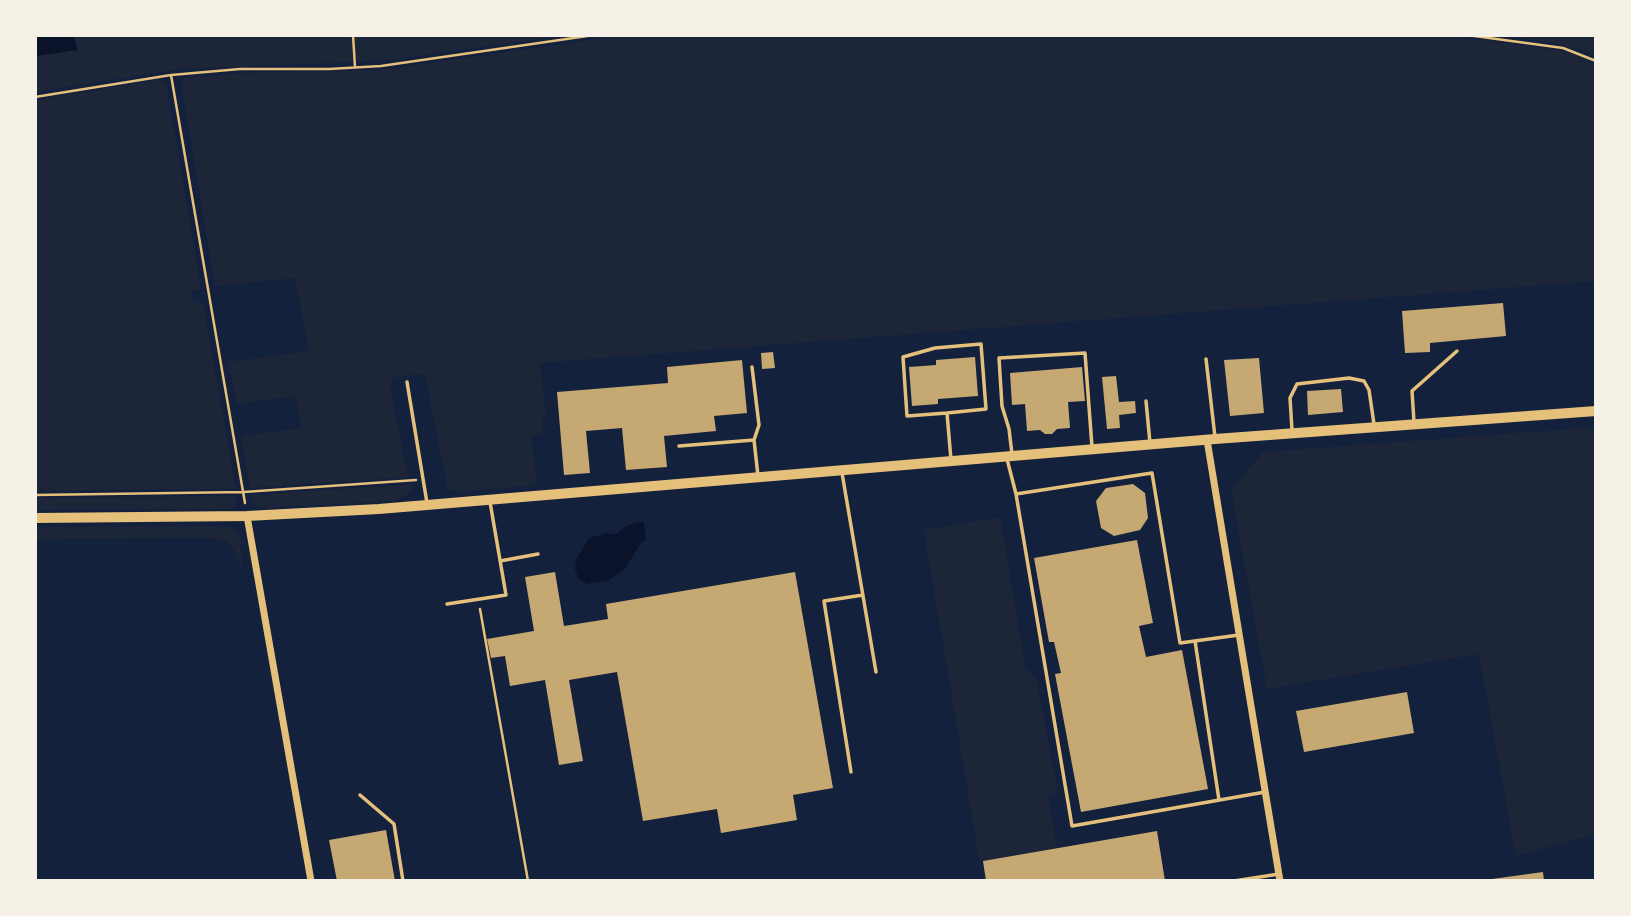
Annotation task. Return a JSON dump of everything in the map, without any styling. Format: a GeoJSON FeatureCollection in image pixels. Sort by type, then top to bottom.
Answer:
{"type":"FeatureCollection","features":[{"type":"Feature","properties":{"kind":"main road"},"geometry":{"type":"LineString","coordinates":[[35,518],[247,516],[428,505],[1375,426],[1596,411]]}},
{"type":"Feature","properties":{"kind":"street"},"geometry":{"type":"LineString","coordinates":[[1211,440],[1239,635],[1279,877]]}},
{"type":"Feature","properties":{"kind":"street"},"geometry":{"type":"LineString","coordinates":[[247,516],[310,881]]}},
{"type":"Feature","properties":{"kind":"lane"},"geometry":{"type":"LineString","coordinates":[[981,344],[986,409],[947,413],[907,416],[903,357],[935,348],[981,344]]}},
{"type":"Feature","properties":{"kind":"lane"},"geometry":{"type":"LineString","coordinates":[[1414,424],[1412,391],[1457,351]]}},
{"type":"Feature","properties":{"kind":"lane"},"geometry":{"type":"LineString","coordinates":[[1092,450],[1085,353],[999,358],[1002,406],[1009,429],[1009,457],[1072,826],[1265,792]]}},
{"type":"Feature","properties":{"kind":"lane"},"geometry":{"type":"LineString","coordinates":[[1206,359],[1211,440]]}},
{"type":"Feature","properties":{"kind":"lane"},"geometry":{"type":"LineString","coordinates":[[752,367],[759,425],[754,440],[758,478]]}},
{"type":"Feature","properties":{"kind":"lane"},"geometry":{"type":"LineString","coordinates":[[1293,433],[1290,398],[1297,384],[1349,378],[1364,381],[1369,390],[1375,426]]}},
{"type":"Feature","properties":{"kind":"lane"},"geometry":{"type":"LineString","coordinates":[[407,382],[428,505]]}},
{"type":"Feature","properties":{"kind":"lane"},"geometry":{"type":"LineString","coordinates":[[1146,401],[1151,445]]}},
{"type":"Feature","properties":{"kind":"lane"},"geometry":{"type":"LineString","coordinates":[[947,413],[951,462]]}},
{"type":"Feature","properties":{"kind":"lane"},"geometry":{"type":"LineString","coordinates":[[679,446],[754,440]]}},
{"type":"Feature","properties":{"kind":"lane"},"geometry":{"type":"LineString","coordinates":[[842,471],[876,671]]}},
{"type":"Feature","properties":{"kind":"lane"},"geometry":{"type":"LineString","coordinates":[[1016,494],[1152,473],[1180,643],[1239,635]]}},
{"type":"Feature","properties":{"kind":"lane"},"geometry":{"type":"LineString","coordinates":[[447,604],[506,595],[489,500]]}},
{"type":"Feature","properties":{"kind":"lane"},"geometry":{"type":"LineString","coordinates":[[500,561],[538,554]]}},
{"type":"Feature","properties":{"kind":"lane"},"geometry":{"type":"LineString","coordinates":[[851,772],[824,601],[863,595]]}},
{"type":"Feature","properties":{"kind":"lane"},"geometry":{"type":"LineString","coordinates":[[1195,641],[1219,800]]}},
{"type":"Feature","properties":{"kind":"lane"},"geometry":{"type":"LineString","coordinates":[[360,795],[394,824],[403,881]]}},
{"type":"Feature","properties":{"kind":"lane"},"geometry":{"type":"LineString","coordinates":[[1234,881],[1279,877]]}},
{"type":"Feature","properties":{"kind":"path"},"geometry":{"type":"LineString","coordinates":[[354,35],[355,67]]}},
{"type":"Feature","properties":{"kind":"path"},"geometry":{"type":"LineString","coordinates":[[35,97],[171,75],[240,69],[355,67],[594,35]]}},
{"type":"Feature","properties":{"kind":"path"},"geometry":{"type":"LineString","coordinates":[[1467,35],[1563,48],[1596,61]]}},
{"type":"Feature","properties":{"kind":"path"},"geometry":{"type":"LineString","coordinates":[[171,75],[247,516]]}},
{"type":"Feature","properties":{"kind":"path"},"geometry":{"type":"LineString","coordinates":[[35,495],[244,492],[423,480]]}},
{"type":"Feature","properties":{"kind":"path"},"geometry":{"type":"LineString","coordinates":[[478,599],[528,881]]}},
{"type":"Feature","properties":{"kind":"shaded area"},"geometry":{"type":"Polygon","coordinates":[[[35,35],[567,35],[381,61],[181,69],[35,92],[35,35]]]}},
{"type":"Feature","properties":{"kind":"shaded area"},"geometry":{"type":"Polygon","coordinates":[[[35,35],[73,35],[78,50],[35,56],[35,35]]]}},
{"type":"Feature","properties":{"kind":"shaded area"},"geometry":{"type":"Polygon","coordinates":[[[624,35],[1440,35],[1564,51],[1596,65],[1596,281],[540,363],[546,418],[541,419],[543,434],[531,436],[537,485],[458,492],[448,489],[425,374],[394,377],[390,387],[408,477],[250,488],[241,436],[301,428],[296,396],[237,404],[228,362],[309,351],[295,278],[215,286],[181,81],[184,78],[241,73],[382,70],[624,35]]]}},
{"type":"Feature","properties":{"kind":"shaded area"},"geometry":{"type":"Polygon","coordinates":[[[1498,35],[1596,35],[1596,57],[1564,45],[1498,35]]]}},
{"type":"Feature","properties":{"kind":"shaded area"},"geometry":{"type":"Polygon","coordinates":[[[160,80],[166,84],[201,289],[192,291],[193,301],[203,303],[236,489],[35,491],[35,100],[160,80]]]}},
{"type":"Feature","properties":{"kind":"shaded area"},"geometry":{"type":"Polygon","coordinates":[[[1596,427],[1596,834],[1516,856],[1479,654],[1267,689],[1231,490],[1263,452],[1596,427]]]}},
{"type":"Feature","properties":{"kind":"shaded area"},"geometry":{"type":"Polygon","coordinates":[[[415,484],[410,492],[396,501],[263,508],[255,505],[250,495],[415,484]]]}},
{"type":"Feature","properties":{"kind":"shaded area"},"geometry":{"type":"Polygon","coordinates":[[[236,496],[235,506],[229,509],[35,510],[35,498],[236,496]]]}},
{"type":"Feature","properties":{"kind":"shaded area"},"geometry":{"type":"Polygon","coordinates":[[[1000,517],[1025,667],[1037,680],[1058,794],[1048,796],[1057,848],[983,861],[979,859],[924,530],[1000,517]]]}},
{"type":"Feature","properties":{"kind":"shaded area"},"geometry":{"type":"Polygon","coordinates":[[[637,522],[644,522],[646,539],[625,569],[607,581],[587,584],[579,579],[575,570],[576,560],[589,538],[607,533],[614,535],[637,522]]]}},
{"type":"Feature","properties":{"kind":"shaded area"},"geometry":{"type":"Polygon","coordinates":[[[35,527],[231,527],[238,534],[242,542],[242,565],[233,548],[225,541],[212,538],[35,539],[35,527]]]}},
{"type":"Feature","properties":{"kind":"building"},"geometry":{"type":"Polygon","coordinates":[[[1503,303],[1506,336],[1430,343],[1430,352],[1405,353],[1402,311],[1503,303]]]}},
{"type":"Feature","properties":{"kind":"building"},"geometry":{"type":"Polygon","coordinates":[[[773,352],[775,368],[762,369],[761,353],[773,352]]]}},
{"type":"Feature","properties":{"kind":"building"},"geometry":{"type":"Polygon","coordinates":[[[975,357],[978,396],[938,399],[938,404],[912,406],[909,367],[936,365],[936,360],[975,357]]]}},
{"type":"Feature","properties":{"kind":"building"},"geometry":{"type":"Polygon","coordinates":[[[1259,358],[1264,413],[1230,416],[1224,360],[1259,358]]]}},
{"type":"Feature","properties":{"kind":"building"},"geometry":{"type":"Polygon","coordinates":[[[742,360],[747,413],[714,416],[716,431],[664,436],[667,467],[626,470],[622,428],[586,431],[590,473],[564,475],[557,392],[668,383],[667,367],[742,360]]]}},
{"type":"Feature","properties":{"kind":"building"},"geometry":{"type":"Polygon","coordinates":[[[1082,367],[1085,401],[1068,402],[1070,428],[1057,429],[1052,434],[1045,434],[1040,430],[1027,431],[1025,404],[1012,405],[1010,373],[1082,367]]]}},
{"type":"Feature","properties":{"kind":"building"},"geometry":{"type":"Polygon","coordinates":[[[1116,376],[1119,402],[1135,401],[1136,413],[1119,415],[1120,428],[1107,429],[1102,377],[1116,376]]]}},
{"type":"Feature","properties":{"kind":"building"},"geometry":{"type":"Polygon","coordinates":[[[1341,389],[1343,412],[1308,415],[1307,391],[1341,389]]]}},
{"type":"Feature","properties":{"kind":"building"},"geometry":{"type":"Polygon","coordinates":[[[1133,484],[1145,493],[1148,518],[1140,530],[1114,536],[1101,528],[1096,501],[1106,488],[1133,484]]]}},
{"type":"Feature","properties":{"kind":"building"},"geometry":{"type":"Polygon","coordinates":[[[1137,540],[1153,623],[1139,626],[1146,657],[1182,650],[1208,789],[1081,812],[1055,674],[1061,673],[1054,642],[1049,642],[1034,558],[1137,540]]]}},
{"type":"Feature","properties":{"kind":"building"},"geometry":{"type":"Polygon","coordinates":[[[555,572],[564,626],[608,619],[606,604],[795,572],[833,788],[793,795],[797,820],[721,833],[717,809],[643,821],[617,672],[569,680],[583,761],[559,765],[545,680],[510,686],[505,656],[491,658],[487,639],[534,631],[525,577],[555,572]]]}},
{"type":"Feature","properties":{"kind":"building"},"geometry":{"type":"Polygon","coordinates":[[[1407,692],[1414,733],[1304,752],[1296,711],[1407,692]]]}},
{"type":"Feature","properties":{"kind":"building"},"geometry":{"type":"Polygon","coordinates":[[[386,830],[395,881],[337,881],[329,840],[386,830]]]}},
{"type":"Feature","properties":{"kind":"building"},"geometry":{"type":"Polygon","coordinates":[[[1157,831],[1165,881],[986,881],[983,861],[1157,831]]]}},
{"type":"Feature","properties":{"kind":"building"},"geometry":{"type":"Polygon","coordinates":[[[1543,872],[1544,881],[1492,881],[1492,879],[1543,872]]]}}]}
